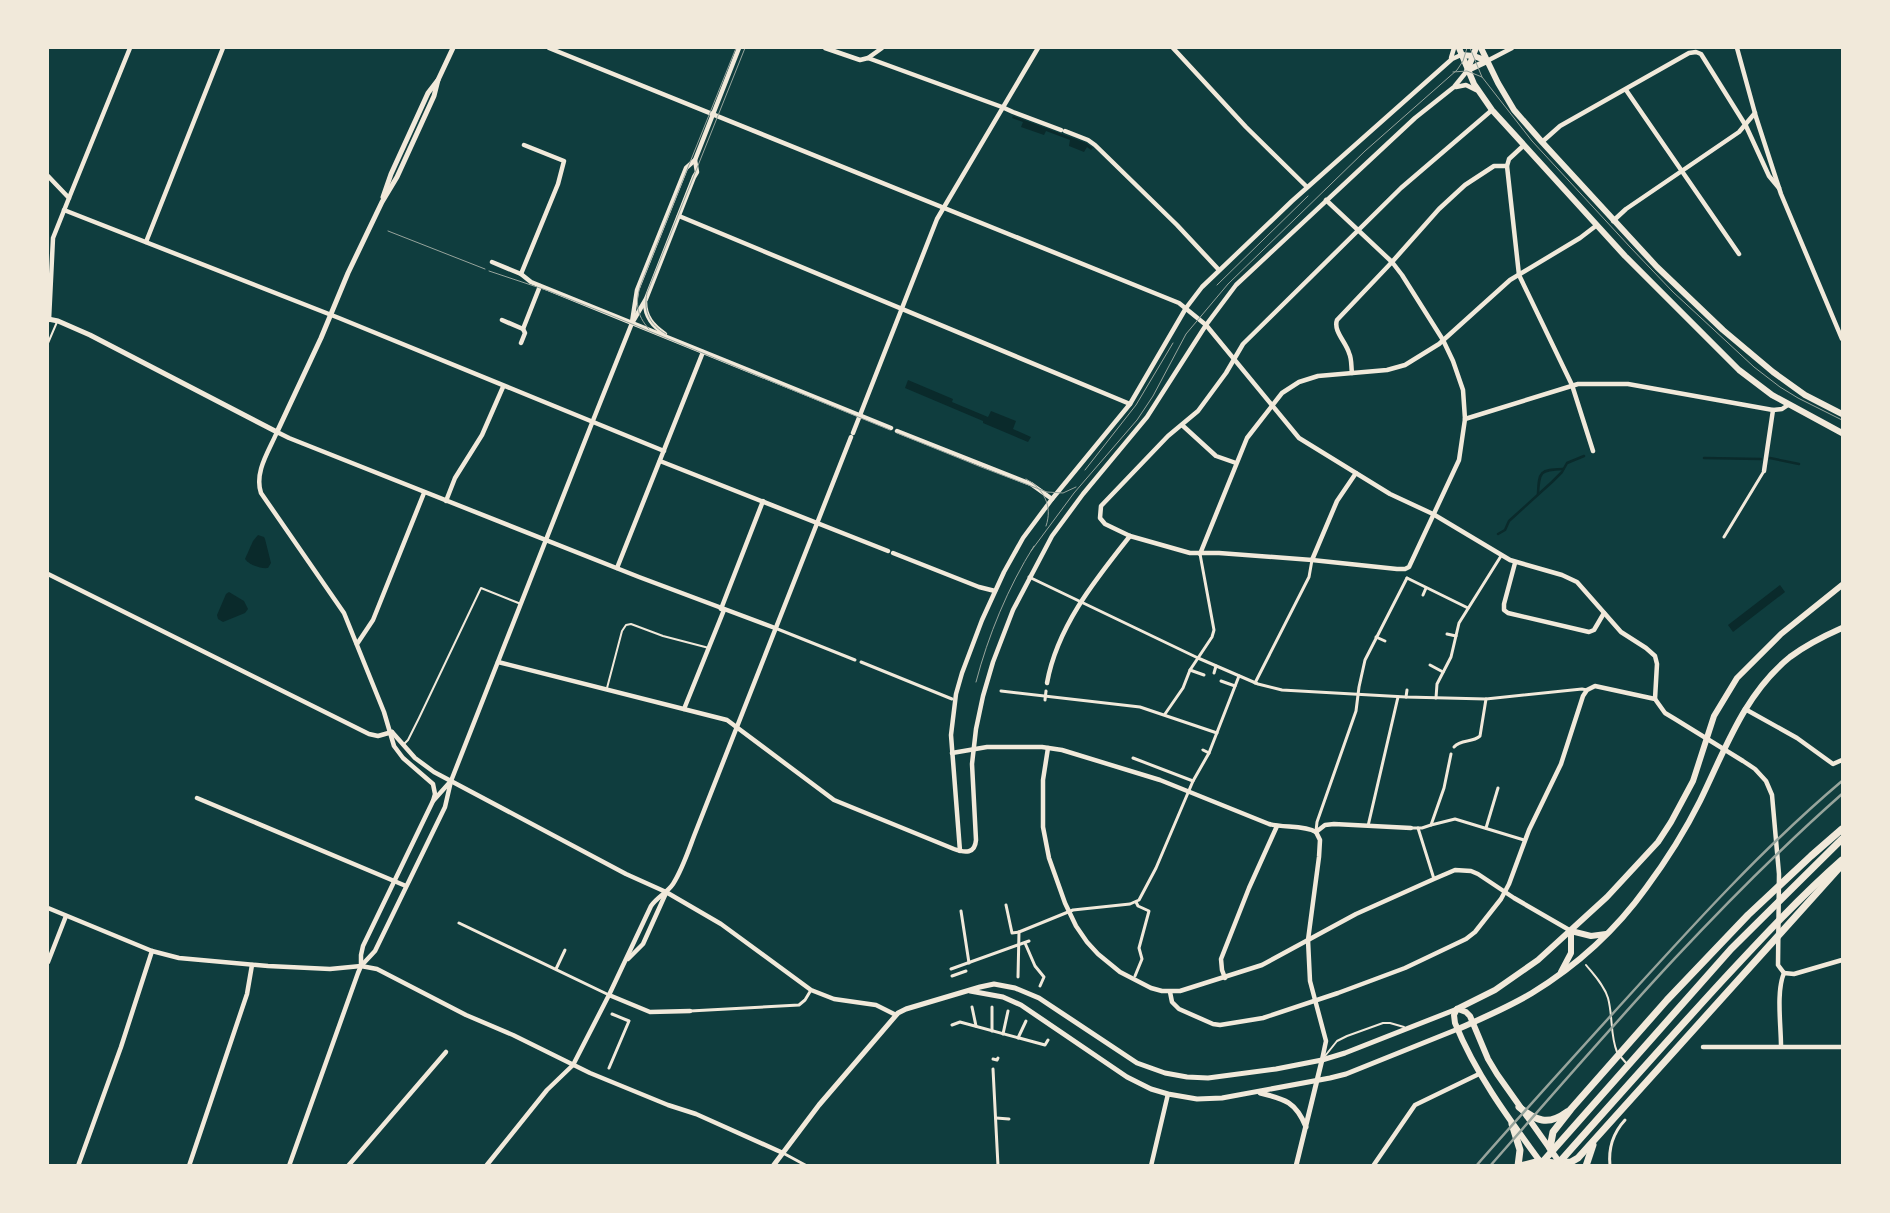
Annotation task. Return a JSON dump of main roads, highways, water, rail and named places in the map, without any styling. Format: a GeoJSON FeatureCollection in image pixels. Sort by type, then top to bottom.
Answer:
{"type":"FeatureCollection","features":[{"type":"Feature","properties":{"kind":"highway"},"geometry":{"type":"LineString","coordinates":[[1550,1148],[1553,1132],[1636,1035],[1748,915],[1842,829]]}},
{"type":"Feature","properties":{"kind":"highway"},"geometry":{"type":"LineString","coordinates":[[1512,1124],[1520,1150],[1519,1166],[1541,1164],[1645,1045],[1748,932],[1842,839]]}},
{"type":"Feature","properties":{"kind":"highway"},"geometry":{"type":"LineString","coordinates":[[1555,1164],[1749,952],[1815,884],[1842,860]]}},
{"type":"Feature","properties":{"kind":"highway"},"geometry":{"type":"LineString","coordinates":[[1555,1164],[1566,1164],[1575,1161],[1842,864]]}},
{"type":"Feature","properties":{"kind":"highway"},"geometry":{"type":"LineString","coordinates":[[1519,1107],[1536,1119],[1548,1120],[1562,1116],[1571,1109]]}},
{"type":"Feature","properties":{"kind":"highway"},"geometry":{"type":"LineString","coordinates":[[1586,1166],[1595,1140]]}},
{"type":"Feature","properties":{"kind":"main road"},"geometry":{"type":"LineString","coordinates":[[1467,70],[1476,48]]}},
{"type":"Feature","properties":{"kind":"main road"},"geometry":{"type":"LineString","coordinates":[[1481,48],[1510,105],[1613,221],[1672,282],[1759,361],[1805,395],[1842,414]]}},
{"type":"Feature","properties":{"kind":"main road"},"geometry":{"type":"LineString","coordinates":[[1460,51],[1487,62]]}},
{"type":"Feature","properties":{"kind":"main road"},"geometry":{"type":"LineString","coordinates":[[1460,51],[1467,70],[1492,110],[1597,226],[1654,285],[1732,363],[1765,391],[1842,433]]}},
{"type":"Feature","properties":{"kind":"main road"},"geometry":{"type":"LineString","coordinates":[[1467,70],[1487,62]]}},
{"type":"Feature","properties":{"kind":"main road"},"geometry":{"type":"LineString","coordinates":[[1457,1009],[1466,1012],[1473,1022],[1488,1059],[1519,1107],[1550,1148],[1555,1164],[1541,1164],[1479,1074],[1454,1018],[1457,1009],[1515,978],[1571,931],[1619,885],[1658,842],[1671,822],[1694,780],[1714,716],[1741,673],[1782,634],[1842,585]]}},
{"type":"Feature","properties":{"kind":"main road"},"geometry":{"type":"LineString","coordinates":[[1458,1029],[1525,997],[1560,974],[1581,958],[1630,909],[1664,862],[1699,803],[1745,709],[1765,682],[1789,658],[1808,644],[1842,628]]}},
{"type":"Feature","properties":{"kind":"main road"},"geometry":{"type":"LineString","coordinates":[[1571,931],[1591,936],[1606,934]]}},
{"type":"Feature","properties":{"kind":"main road"},"geometry":{"type":"LineString","coordinates":[[1560,974],[1571,953],[1571,931]]}},
{"type":"Feature","properties":{"kind":"water"},"geometry":{"type":"Polygon","coordinates":[[[1013,116],[1086,143],[1093,148],[1091,150],[1087,147],[1084,152],[1069,146],[1070,140],[1046,131],[1044,135],[1021,127],[1023,122],[1012,118],[1013,116]]]}},
{"type":"Feature","properties":{"kind":"water"},"geometry":{"type":"Polygon","coordinates":[[[908,380],[953,399],[952,402],[988,417],[991,411],[1016,421],[1013,429],[1031,437],[1028,442],[905,388],[908,380]]]}},
{"type":"Feature","properties":{"kind":"water"},"geometry":{"type":"Polygon","coordinates":[[[258,535],[265,539],[271,563],[268,568],[255,566],[245,559],[253,541],[258,535]]]}},
{"type":"Feature","properties":{"kind":"water"},"geometry":{"type":"Polygon","coordinates":[[[1780,585],[1785,592],[1733,632],[1728,625],[1780,585]]]}},
{"type":"Feature","properties":{"kind":"water"},"geometry":{"type":"Polygon","coordinates":[[[229,592],[244,601],[248,609],[245,613],[223,622],[218,619],[217,615],[226,594],[229,592]]]}},
{"type":"Feature","properties":{"kind":"waterway"},"geometry":{"type":"LineString","coordinates":[[1498,534],[1505,530],[1509,521],[1562,472],[1567,463],[1584,456]]}},
{"type":"Feature","properties":{"kind":"waterway"},"geometry":{"type":"LineString","coordinates":[[1704,458],[1761,459]]}},
{"type":"Feature","properties":{"kind":"waterway"},"geometry":{"type":"LineString","coordinates":[[1770,458],[1799,464]]}},
{"type":"Feature","properties":{"kind":"waterway"},"geometry":{"type":"LineString","coordinates":[[1538,494],[1542,473],[1563,469]]}},
{"type":"Feature","properties":{"kind":"tram line"},"geometry":{"type":"LineString","coordinates":[[649,329],[641,318],[638,308],[637,302],[641,284],[736,48]]}},
{"type":"Feature","properties":{"kind":"tram line"},"geometry":{"type":"LineString","coordinates":[[666,334],[649,317],[646,306],[647,293],[745,48]]}},
{"type":"Feature","properties":{"kind":"tram line"},"geometry":{"type":"LineString","coordinates":[[1031,551],[1074,493],[1137,420],[1153,396],[1186,334],[1228,284],[1365,151],[1457,70],[1463,61],[1467,48]]}},
{"type":"Feature","properties":{"kind":"tram line"},"geometry":{"type":"LineString","coordinates":[[1470,48],[1482,77]]}},
{"type":"Feature","properties":{"kind":"tram line"},"geometry":{"type":"LineString","coordinates":[[1453,72],[1467,71],[1482,77],[1532,141],[1630,247],[1673,292],[1754,367],[1798,398],[1842,420]]}},
{"type":"Feature","properties":{"kind":"tram line"},"geometry":{"type":"LineString","coordinates":[[1217,285],[1308,196]]}},
{"type":"Feature","properties":{"kind":"tram line"},"geometry":{"type":"LineString","coordinates":[[388,231],[485,269]]}},
{"type":"Feature","properties":{"kind":"tram line"},"geometry":{"type":"LineString","coordinates":[[489,271],[549,291],[610,315],[890,430]]}},
{"type":"Feature","properties":{"kind":"tram line"},"geometry":{"type":"LineString","coordinates":[[1085,470],[1136,405],[1173,343]]}},
{"type":"Feature","properties":{"kind":"tram line"},"geometry":{"type":"LineString","coordinates":[[897,433],[1047,492],[1063,493],[1076,487]]}},
{"type":"Feature","properties":{"kind":"tram line"},"geometry":{"type":"LineString","coordinates":[[1026,479],[1038,488],[1045,499],[1048,512],[1046,526]]}},
{"type":"Feature","properties":{"kind":"tram line"},"geometry":{"type":"LineString","coordinates":[[976,682],[986,647],[1000,612],[1034,546]]}},
{"type":"Feature","properties":{"kind":"railway"},"geometry":{"type":"LineString","coordinates":[[1476,1166],[1704,914],[1785,832],[1842,781]]}},
{"type":"Feature","properties":{"kind":"railway"},"geometry":{"type":"LineString","coordinates":[[1490,1166],[1617,1021],[1704,927],[1795,837],[1842,794]]}}]}
